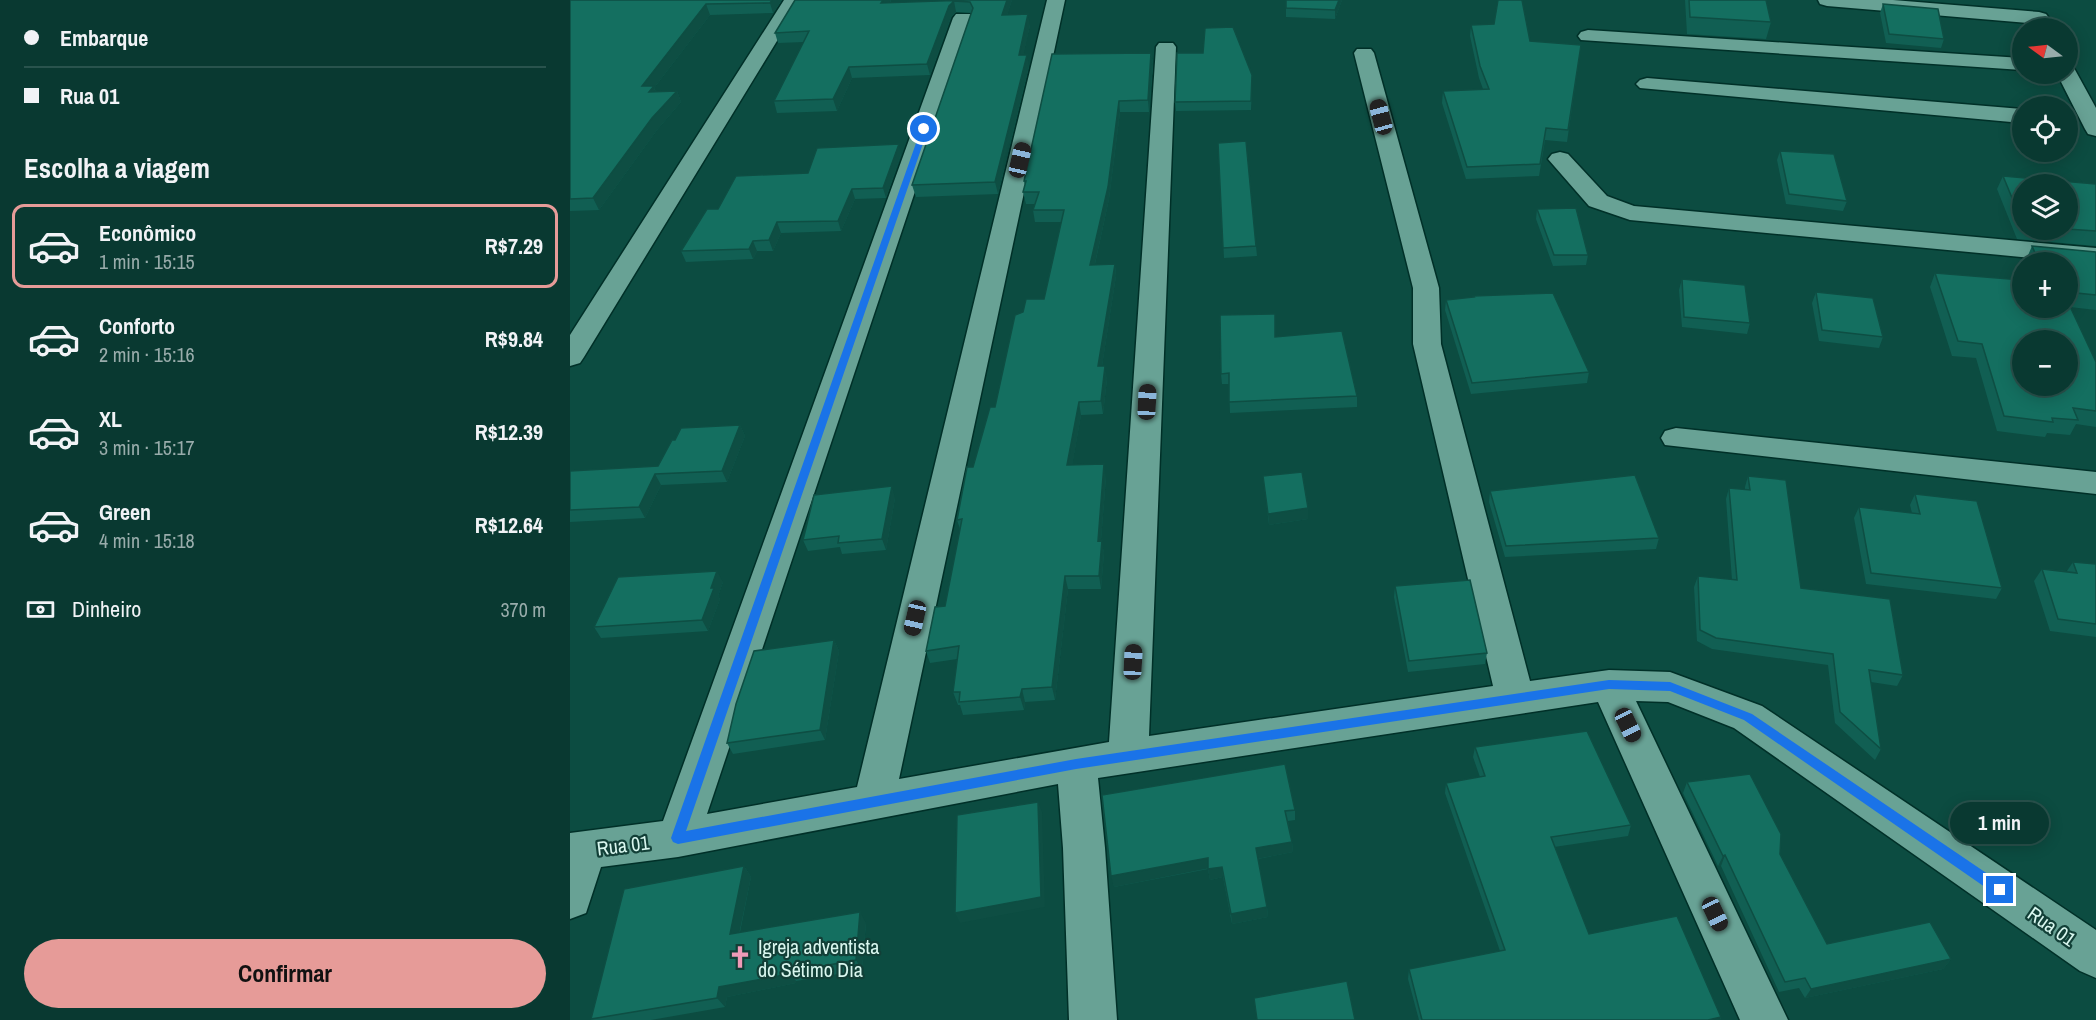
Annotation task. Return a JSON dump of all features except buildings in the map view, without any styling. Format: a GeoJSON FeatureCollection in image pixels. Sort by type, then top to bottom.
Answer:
{"type":"FeatureCollection","features":[{"type":"Feature","properties":{"kind":"street"},"geometry":{"type":"LineString","coordinates":[[570,357],[794,0]]}},
{"type":"Feature","properties":{"kind":"street"},"geometry":{"type":"LineString","coordinates":[[873,801],[1056,0]]}},
{"type":"Feature","properties":{"kind":"street"},"geometry":{"type":"LineString","coordinates":[[1827,0],[2012,20]]}},
{"type":"Feature","properties":{"kind":"street"},"geometry":{"type":"LineString","coordinates":[[2028,0],[2038,18]]}},
{"type":"Feature","properties":{"kind":"street"},"geometry":{"type":"LineString","coordinates":[[678,838],[963,18]]}},
{"type":"Feature","properties":{"kind":"street"},"geometry":{"type":"LineString","coordinates":[[1588,36],[2012,63]]}},
{"type":"Feature","properties":{"kind":"street"},"geometry":{"type":"LineString","coordinates":[[1128,756],[1166,47]]}},
{"type":"Feature","properties":{"kind":"street"},"geometry":{"type":"LineString","coordinates":[[1364,53],[1426,288],[1428,344],[1515,698]]}},
{"type":"Feature","properties":{"kind":"street"},"geometry":{"type":"LineString","coordinates":[[1647,84],[2012,115]]}},
{"type":"Feature","properties":{"kind":"street"},"geometry":{"type":"LineString","coordinates":[[2073,84],[2094,125]]}},
{"type":"Feature","properties":{"kind":"street"},"geometry":{"type":"LineString","coordinates":[[2078,121],[2094,125]]}},
{"type":"Feature","properties":{"kind":"street"},"geometry":{"type":"LineString","coordinates":[[1560,159],[1598,201],[1630,213],[2096,256]]}},
{"type":"Feature","properties":{"kind":"street"},"geometry":{"type":"LineString","coordinates":[[1676,438],[2096,483]]}},
{"type":"Feature","properties":{"kind":"street"},"geometry":{"type":"LineString","coordinates":[[1609,685],[1764,1020]]}},
{"type":"Feature","properties":{"kind":"street","name":"Rua 01"},"geometry":{"type":"LineString","coordinates":[[577,851],[678,838],[1128,756],[1609,685],[1670,687],[1748,717],[2096,956]]}},
{"type":"Feature","properties":{"kind":"street"},"geometry":{"type":"LineString","coordinates":[[1076,764],[1084,848],[1094,1020]]}},
{"type":"Feature","properties":{"kind":"street"},"geometry":{"type":"LineString","coordinates":[[570,899],[577,851]]}},
{"type":"Feature","properties":{"kind":"place","name":"Igreja adventista do Sétimo Dia"},"geometry":{"type":"Point","coordinates":[740,957]}},
{"type":"Feature","properties":{"kind":"route"},"geometry":{"type":"LineString","coordinates":[[924,129],[678,838],[1076,764],[1609,685],[1670,687],[1748,717],[2000,890]]}}]}
